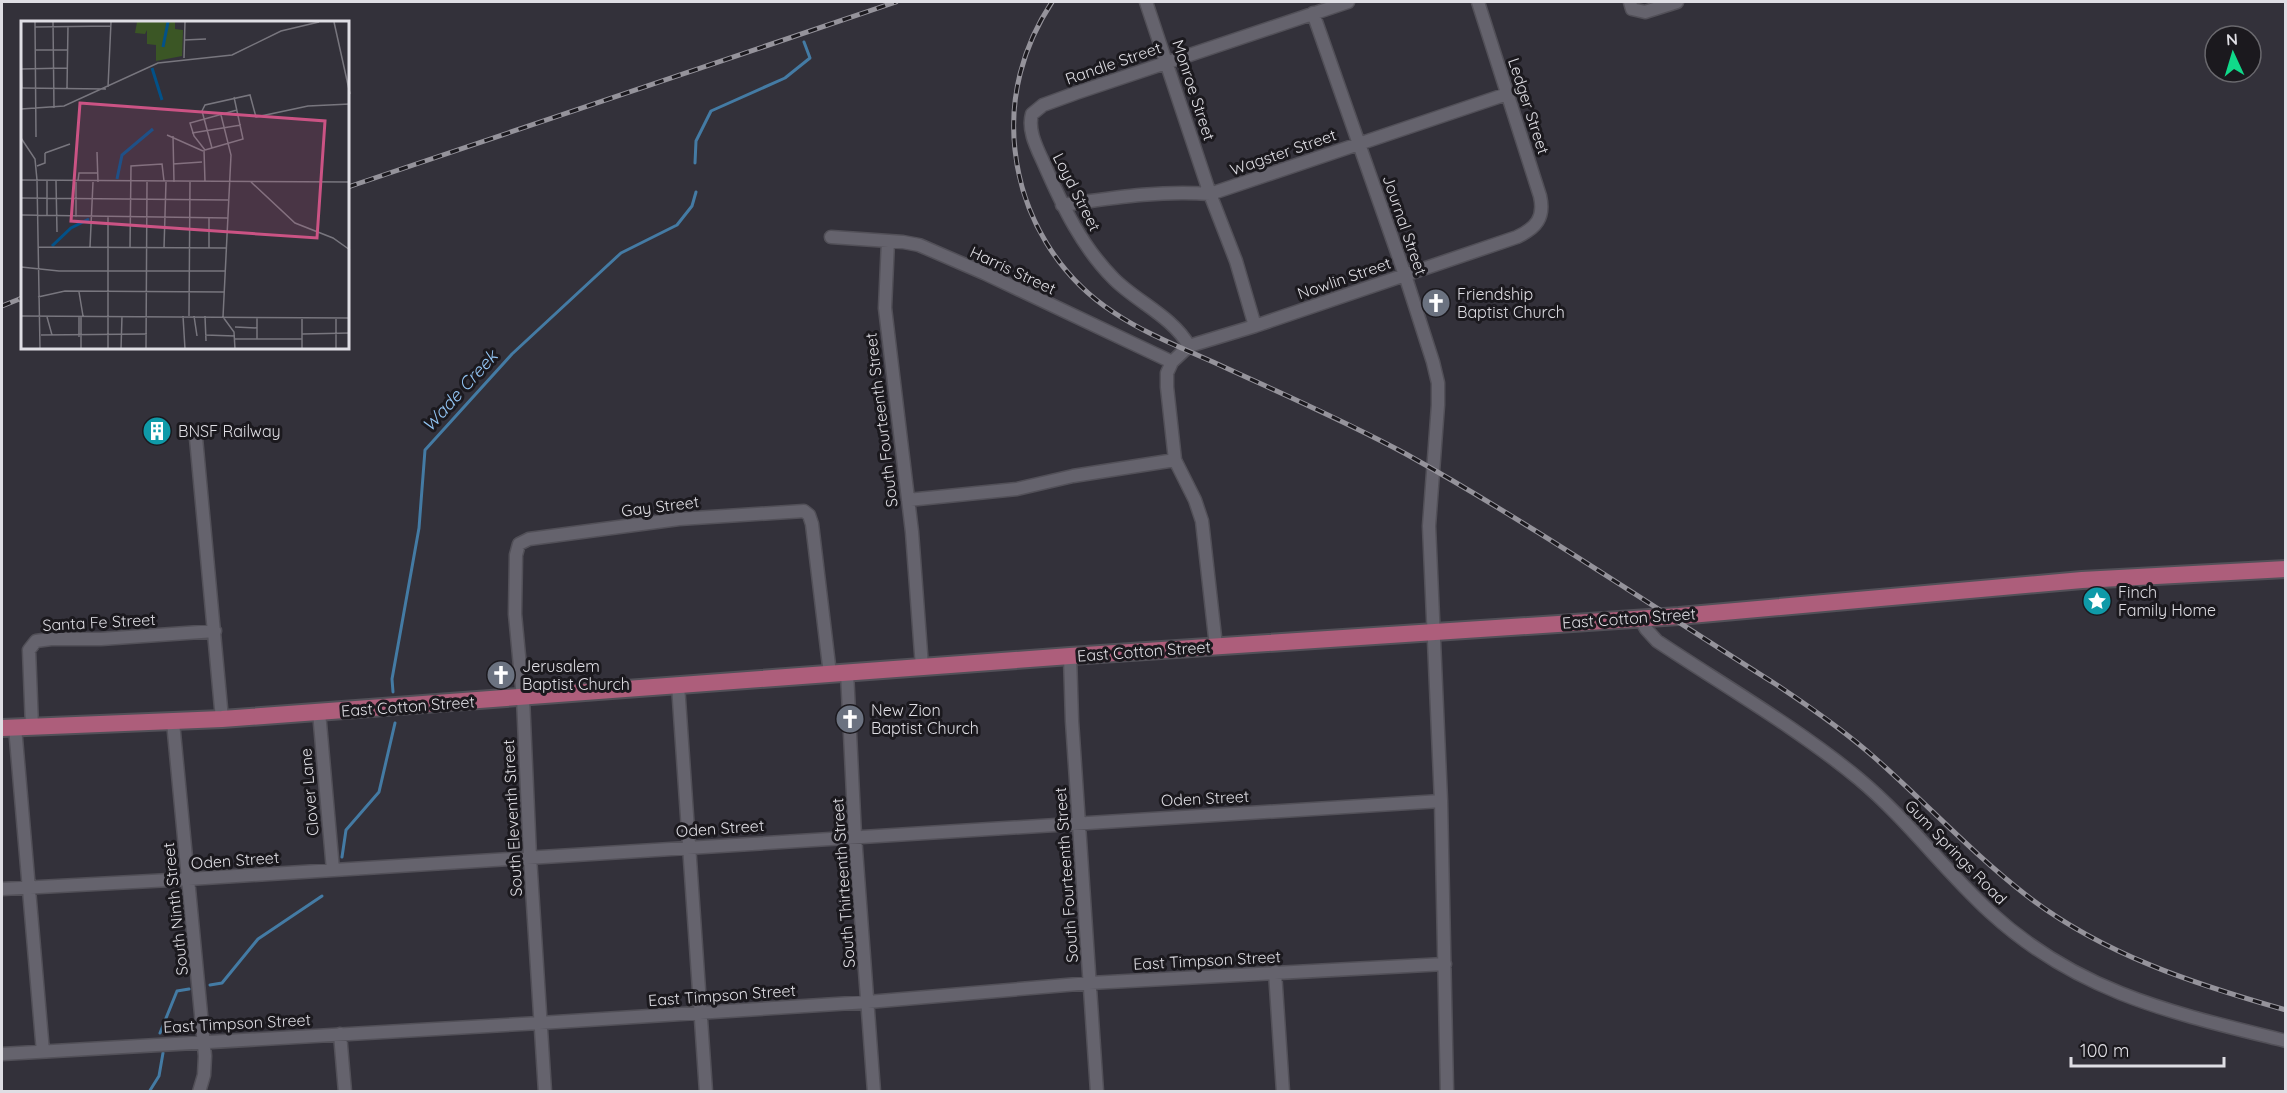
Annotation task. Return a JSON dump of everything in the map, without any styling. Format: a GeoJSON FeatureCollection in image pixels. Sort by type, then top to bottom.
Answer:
{"type":"FeatureCollection","features":[{"type":"Feature","properties":{"kind":"main road","name":"East Cotton Street"},"geometry":{"type":"LineString","coordinates":[[8,727],[222,719],[1071,656],[1640,618],[2082,580],[2286,569]]}},
{"type":"Feature","properties":{"kind":"street","name":"Monroe Street"},"geometry":{"type":"LineString","coordinates":[[1146,2],[1210,194],[1236,261],[1255,326]]}},
{"type":"Feature","properties":{"kind":"street","name":"Randle Street"},"geometry":{"type":"LineString","coordinates":[[1031,118],[1034,110],[1043,105],[1348,2]]}},
{"type":"Feature","properties":{"kind":"street","name":"Ledger Street"},"geometry":{"type":"LineString","coordinates":[[1478,2],[1540,196],[1542,212],[1539,222]]}},
{"type":"Feature","properties":{"kind":"street"},"geometry":{"type":"LineString","coordinates":[[1630,2],[1632,9],[1645,12],[1677,2]]}},
{"type":"Feature","properties":{"kind":"street","name":"Journal Street"},"geometry":{"type":"LineString","coordinates":[[1313,13],[1405,275],[1438,383],[1430,518],[1441,801],[1447,1092]]}},
{"type":"Feature","properties":{"kind":"street","name":"Wagster Street"},"geometry":{"type":"LineString","coordinates":[[1062,204],[1161,193],[1210,194],[1507,94]]}},
{"type":"Feature","properties":{"kind":"street","name":"Loyd Street"},"geometry":{"type":"LineString","coordinates":[[1031,118],[1033,135],[1062,204],[1083,241],[1114,278],[1171,325],[1183,336],[1189,346]]}},
{"type":"Feature","properties":{"kind":"street","name":"Nowlin Street"},"geometry":{"type":"LineString","coordinates":[[1189,346],[1255,326],[1516,237],[1530,231],[1539,222]]}},
{"type":"Feature","properties":{"kind":"street","name":"Harris Street"},"geometry":{"type":"LineString","coordinates":[[831,237],[919,245],[984,273],[1172,362]]}},
{"type":"Feature","properties":{"kind":"street","name":"South Fourteenth Street"},"geometry":{"type":"LineString","coordinates":[[888,241],[885,308],[908,500],[922,667]]}},
{"type":"Feature","properties":{"kind":"street"},"geometry":{"type":"LineString","coordinates":[[1189,346],[1172,362],[1166,379],[1175,460],[1195,500],[1202,521],[1215,646]]}},
{"type":"Feature","properties":{"kind":"street"},"geometry":{"type":"LineString","coordinates":[[196,438],[222,719]]}},
{"type":"Feature","properties":{"kind":"street"},"geometry":{"type":"LineString","coordinates":[[908,500],[1017,489],[1073,476],[1175,460]]}},
{"type":"Feature","properties":{"kind":"street","name":"Gay Street"},"geometry":{"type":"LineString","coordinates":[[519,544],[529,539],[679,519],[792,510],[806,512],[812,524],[830,674]]}},
{"type":"Feature","properties":{"kind":"street","name":"South Eleventh Street"},"geometry":{"type":"LineString","coordinates":[[519,544],[516,555],[515,614],[523,698],[530,857],[545,1092]]}},
{"type":"Feature","properties":{"kind":"street","name":"Gum Springs Road"},"geometry":{"type":"LineString","coordinates":[[1640,618],[1657,641],[1827,754],[1859,779],[1887,804],[1973,896],[2029,944],[2075,972],[2130,999],[2286,1041]]}},
{"type":"Feature","properties":{"kind":"street","name":"Santa Fe Street"},"geometry":{"type":"LineString","coordinates":[[32,727],[29,650],[36,641],[95,640],[215,631]]}},
{"type":"Feature","properties":{"kind":"street","name":"South Fourteenth Street"},"geometry":{"type":"LineString","coordinates":[[1071,656],[1079,822],[1097,1092]]}},
{"type":"Feature","properties":{"kind":"street","name":"South Thirteenth Street"},"geometry":{"type":"LineString","coordinates":[[848,672],[855,836],[874,1092]]}},
{"type":"Feature","properties":{"kind":"street"},"geometry":{"type":"LineString","coordinates":[[678,685],[691,846],[706,1092]]}},
{"type":"Feature","properties":{"kind":"street","name":"Clover Lane"},"geometry":{"type":"LineString","coordinates":[[319,712],[333,870]]}},
{"type":"Feature","properties":{"kind":"street","name":"South Ninth Street"},"geometry":{"type":"LineString","coordinates":[[173,722],[204,1042],[204,1075],[199,1092]]}},
{"type":"Feature","properties":{"kind":"street"},"geometry":{"type":"LineString","coordinates":[[8,727],[28,887],[44,1052]]}},
{"type":"Feature","properties":{"kind":"street","name":"Oden Street"},"geometry":{"type":"LineString","coordinates":[[2,889],[1441,801]]}},
{"type":"Feature","properties":{"kind":"street","name":"East Timpson Street"},"geometry":{"type":"LineString","coordinates":[[2,1054],[868,1002],[1275,972],[1445,964]]}},
{"type":"Feature","properties":{"kind":"street"},"geometry":{"type":"LineString","coordinates":[[1275,972],[1283,1092]]}},
{"type":"Feature","properties":{"kind":"street"},"geometry":{"type":"LineString","coordinates":[[340,1034],[345,1092]]}},
{"type":"Feature","properties":{"kind":"waterway","name":"Wade Creek"},"geometry":{"type":"LineString","coordinates":[[695,163],[696,141],[711,111],[785,78],[810,58],[804,42]]}},
{"type":"Feature","properties":{"kind":"waterway","name":"Wade Creek"},"geometry":{"type":"LineString","coordinates":[[393,692],[392,679],[419,528],[425,450],[512,354],[621,253],[677,225],[692,206],[696,192]]}},
{"type":"Feature","properties":{"kind":"waterway","name":"Wade Creek"},"geometry":{"type":"LineString","coordinates":[[342,857],[346,830],[379,792],[395,723]]}},
{"type":"Feature","properties":{"kind":"waterway","name":"Wade Creek"},"geometry":{"type":"LineString","coordinates":[[210,985],[222,983],[258,939],[322,896]]}},
{"type":"Feature","properties":{"kind":"waterway","name":"Wade Creek"},"geometry":{"type":"LineString","coordinates":[[160,1033],[177,991],[189,989]]}},
{"type":"Feature","properties":{"kind":"waterway","name":"Wade Creek"},"geometry":{"type":"LineString","coordinates":[[149,1092],[159,1076],[163,1053]]}},
{"type":"Feature","properties":{"kind":"railway"},"geometry":{"type":"LineString","coordinates":[[350,186],[896,2]]}},
{"type":"Feature","properties":{"kind":"railway"},"geometry":{"type":"LineString","coordinates":[[1052,2],[1033,36],[1020,73],[1014,111],[1015,150],[1026,198],[1046,242],[1075,281],[1093,297],[1113,312],[1153,335],[1316,409],[1406,454],[1547,538],[1777,685],[1864,748],[1987,862],[2055,916],[2150,965],[2183,978],[2286,1010]]}},
{"type":"Feature","properties":{"kind":"railway"},"geometry":{"type":"LineString","coordinates":[[2,306],[21,298]]}},
{"type":"Feature","properties":{"kind":"place","name":"Friendship Baptist Church"},"geometry":{"type":"Point","coordinates":[1436,303]}},
{"type":"Feature","properties":{"kind":"place","name":"BNSF Railway"},"geometry":{"type":"Point","coordinates":[157,431]}},
{"type":"Feature","properties":{"kind":"place","name":"Finch Family Home"},"geometry":{"type":"Point","coordinates":[2097,601]}},
{"type":"Feature","properties":{"kind":"place","name":"Jerusalem Baptist Church"},"geometry":{"type":"Point","coordinates":[501,675]}},
{"type":"Feature","properties":{"kind":"place","name":"New Zion Baptist Church"},"geometry":{"type":"Point","coordinates":[850,719]}}]}
